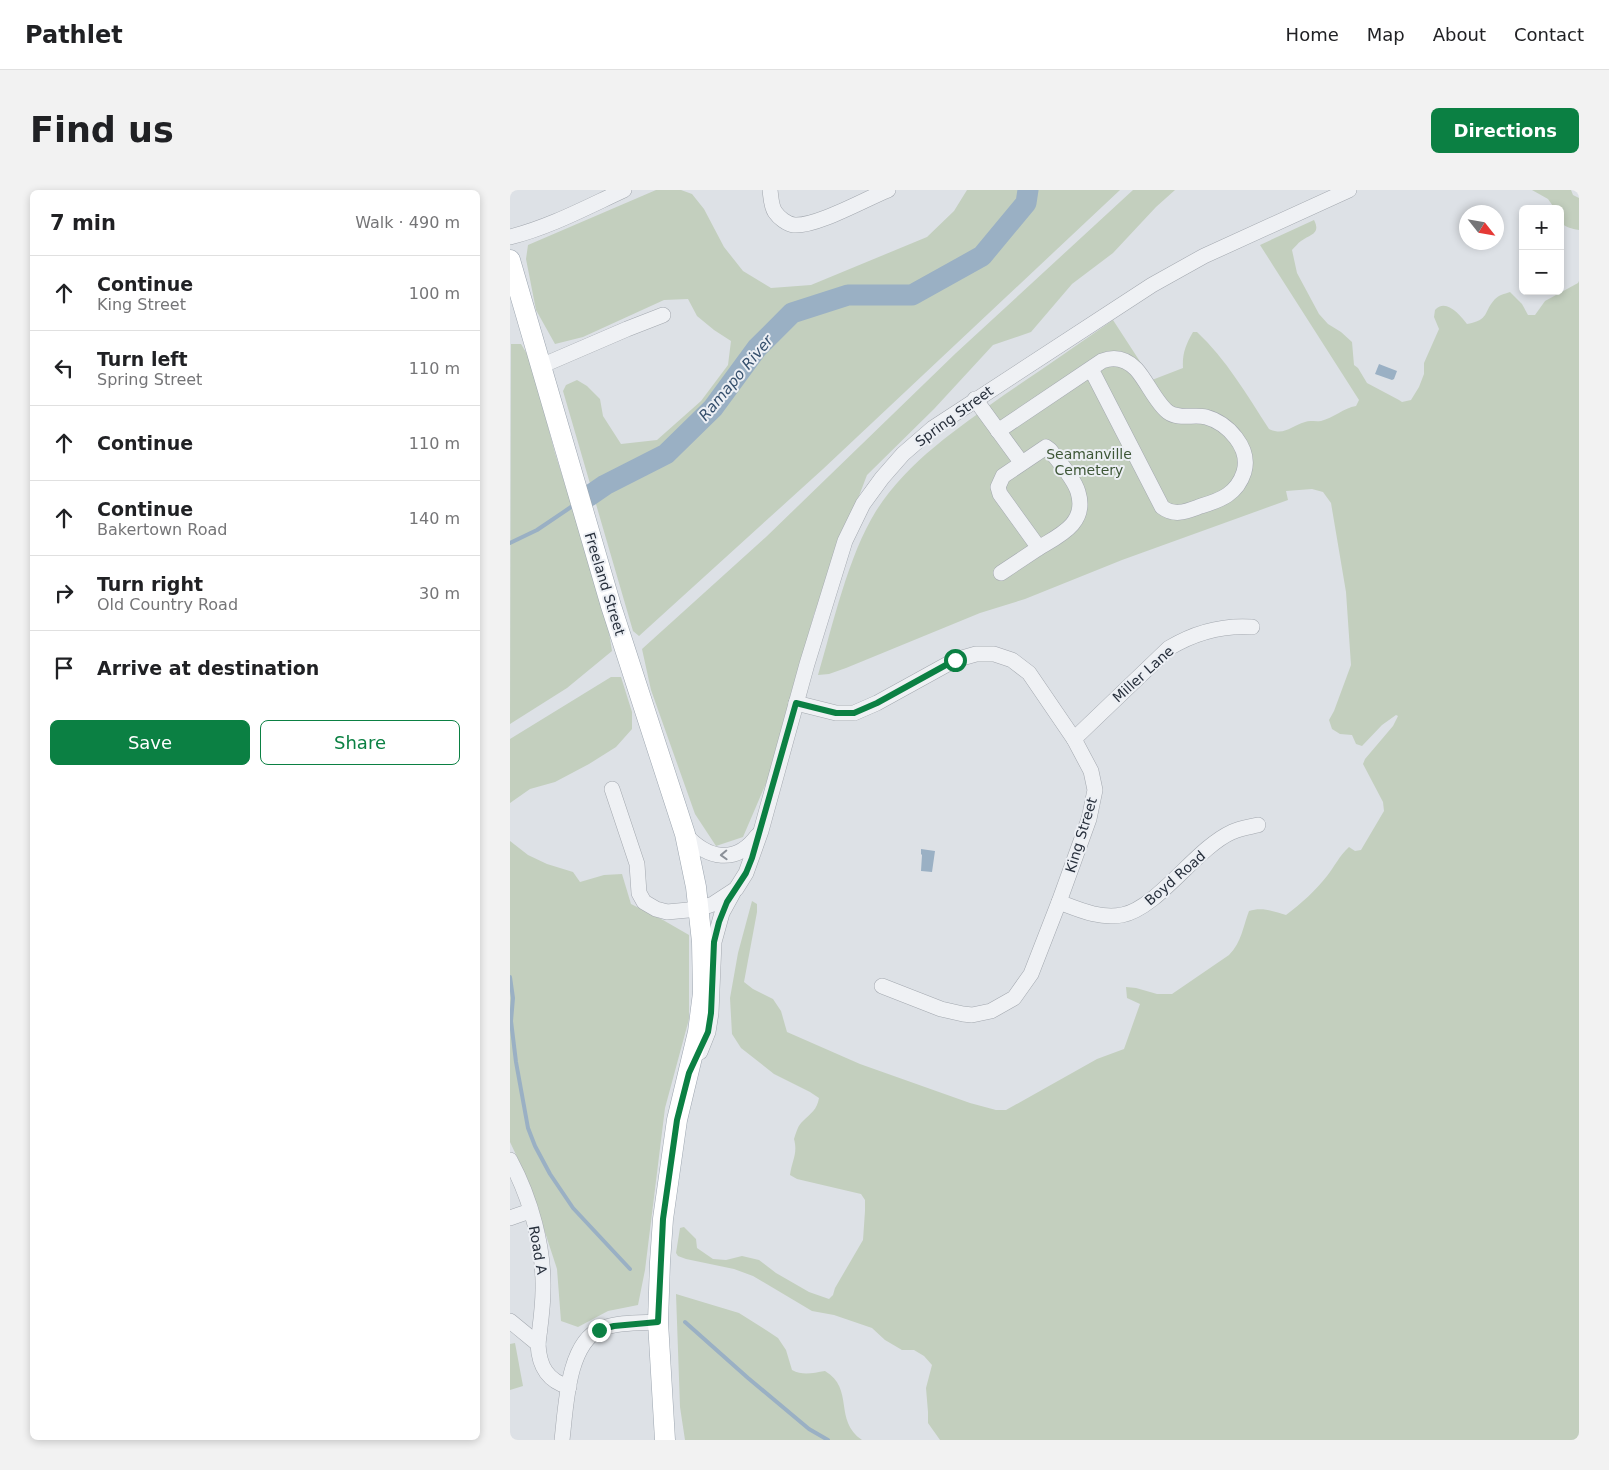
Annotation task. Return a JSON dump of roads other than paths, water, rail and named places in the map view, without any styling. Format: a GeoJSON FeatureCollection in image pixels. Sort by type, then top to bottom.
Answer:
{"type":"FeatureCollection","features":[{"type":"Feature","properties":{"kind":"main road","name":"Freeland Street"},"geometry":{"type":"LineString","coordinates":[[510,260],[611,606],[685,834],[699,909],[703,993],[699,1026],[677,1120],[663,1219],[658,1322],[665,1440]]}},
{"type":"Feature","properties":{"kind":"street"},"geometry":{"type":"LineString","coordinates":[[510,237],[528,233],[624,190]]}},
{"type":"Feature","properties":{"kind":"street"},"geometry":{"type":"LineString","coordinates":[[770,190],[772,207],[776,214],[786,223],[792,225],[813,222],[888,190]]}},
{"type":"Feature","properties":{"kind":"street","name":"Spring Street"},"geometry":{"type":"LineString","coordinates":[[612,790],[637,864],[641,899],[650,906],[667,912],[699,909],[713,904],[736,889],[746,873],[761,831],[796,703],[845,541],[863,504],[903,454],[934,428],[975,399],[1152,285],[1204,256],[1349,190]]}},
{"type":"Feature","properties":{"kind":"street"},"geometry":{"type":"LineString","coordinates":[[541,366],[663,315]]}},
{"type":"Feature","properties":{"kind":"street"},"geometry":{"type":"LineString","coordinates":[[998,430],[1091,369],[1107,359],[1113,358],[1125,361],[1136,369],[1169,412],[1178,416],[1208,418],[1223,426],[1238,442],[1244,453],[1244,470],[1236,488],[1224,499],[1181,513],[1171,512],[1162,507],[1091,369]]}},
{"type":"Feature","properties":{"kind":"street"},"geometry":{"type":"LineString","coordinates":[[975,399],[1021,462]]}},
{"type":"Feature","properties":{"kind":"street"},"geometry":{"type":"LineString","coordinates":[[1001,573],[1060,536],[1072,526],[1078,514],[1080,505],[1076,486],[1047,448],[1043,448],[1021,462],[1003,476],[999,483],[999,490],[1039,548]]}},
{"type":"Feature","properties":{"kind":"street","name":"Miller Lane"},"geometry":{"type":"LineString","coordinates":[[1074,739],[1169,648],[1205,632],[1229,627],[1252,627]]}},
{"type":"Feature","properties":{"kind":"street","name":"King Street"},"geometry":{"type":"LineString","coordinates":[[796,703],[836,713],[854,713],[877,703],[955,660],[976,654],[994,654],[1012,660],[1029,673],[1074,739],[1092,771],[1095,790],[1089,819],[1031,974],[1014,998],[991,1011],[972,1015],[952,1013],[882,986]]}},
{"type":"Feature","properties":{"kind":"street","name":"Boyd Road"},"geometry":{"type":"LineString","coordinates":[[1059,902],[1102,916],[1124,915],[1132,912],[1156,895],[1231,832],[1258,825]]}},
{"type":"Feature","properties":{"kind":"street"},"geometry":{"type":"LineString","coordinates":[[685,834],[692,843],[709,853],[726,855],[744,851],[761,831]]}},
{"type":"Feature","properties":{"kind":"street"},"geometry":{"type":"LineString","coordinates":[[689,1073],[708,1032],[711,1013],[714,942],[722,913],[736,889]]}},
{"type":"Feature","properties":{"kind":"street","name":"Road A"},"geometry":{"type":"LineString","coordinates":[[510,1160],[530,1211],[540,1249],[543,1276],[538,1344],[540,1362],[547,1375],[562,1385],[569,1387]]}},
{"type":"Feature","properties":{"kind":"street"},"geometry":{"type":"LineString","coordinates":[[510,1218],[530,1211]]}},
{"type":"Feature","properties":{"kind":"street"},"geometry":{"type":"LineString","coordinates":[[510,1321],[538,1344]]}},
{"type":"Feature","properties":{"kind":"street"},"geometry":{"type":"LineString","coordinates":[[562,1440],[569,1387],[578,1352],[591,1334],[614,1326],[658,1322]]}},
{"type":"Feature","properties":{"kind":"water"},"geometry":{"type":"Polygon","coordinates":[[[1379,364],[1397,371],[1394,379],[1375,374],[1379,364]]]}},
{"type":"Feature","properties":{"kind":"water"},"geometry":{"type":"Polygon","coordinates":[[[921,849],[935,851],[932,872],[921,871],[921,849]]]}},
{"type":"Feature","properties":{"kind":"waterway","name":"Ramapo River"},"geometry":{"type":"LineString","coordinates":[[589,496],[605,485],[666,454],[713,408],[757,348],[792,313],[848,295],[912,295],[982,256],[1026,203],[1028,190]]}},
{"type":"Feature","properties":{"kind":"waterway","name":"Ramapo River"},"geometry":{"type":"LineString","coordinates":[[510,543],[537,530],[571,507]]}},
{"type":"Feature","properties":{"kind":"waterway"},"geometry":{"type":"LineString","coordinates":[[510,977],[513,998],[511,1021],[516,1062],[528,1128],[535,1146],[550,1174],[573,1208],[630,1269]]}},
{"type":"Feature","properties":{"kind":"waterway"},"geometry":{"type":"LineString","coordinates":[[685,1322],[809,1429],[828,1440]]}},
{"type":"Feature","properties":{"kind":"park label","name":"Seamanville Cemetery"},"geometry":{"type":"Point","coordinates":[1089,462]}}]}
